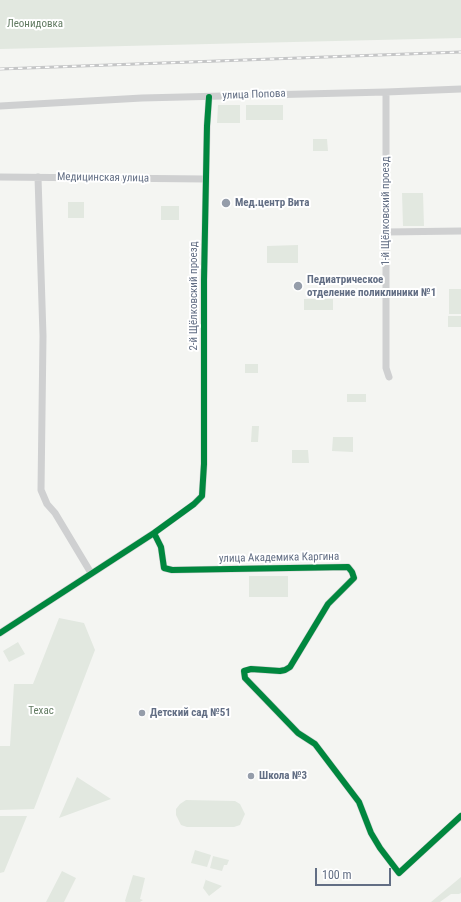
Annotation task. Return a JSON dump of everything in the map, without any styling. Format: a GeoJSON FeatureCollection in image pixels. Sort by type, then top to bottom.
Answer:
{"type":"FeatureCollection","features":[{"type":"Feature","properties":{"kind":"street","name":"улица Попова"},"geometry":{"type":"LineString","coordinates":[[0,106],[209,96],[461,89]]}},
{"type":"Feature","properties":{"kind":"street","name":"1-й Щёлковский проезд"},"geometry":{"type":"LineString","coordinates":[[386,92],[386,368],[389,377]]}},
{"type":"Feature","properties":{"kind":"street","name":"2-й Щёлковский проезд"},"geometry":{"type":"LineString","coordinates":[[154,533],[194,504],[202,496],[204,464],[204,280],[209,96]]}},
{"type":"Feature","properties":{"kind":"street","name":"Медицинская улица"},"geometry":{"type":"LineString","coordinates":[[0,177],[206,179]]}},
{"type":"Feature","properties":{"kind":"street"},"geometry":{"type":"LineString","coordinates":[[38,177],[42,336],[41,490],[47,504],[55,513],[91,573]]}},
{"type":"Feature","properties":{"kind":"street"},"geometry":{"type":"LineString","coordinates":[[386,232],[461,231]]}},
{"type":"Feature","properties":{"kind":"street"},"geometry":{"type":"LineString","coordinates":[[0,633],[154,533]]}},
{"type":"Feature","properties":{"kind":"street","name":"улица Академика Каргина"},"geometry":{"type":"LineString","coordinates":[[154,533],[161,547],[164,568],[172,570],[348,567],[354,578],[328,604],[290,667],[280,671],[251,669],[244,671],[244,678],[298,733],[315,744],[359,802],[371,833],[380,848],[399,873],[461,816]]}},
{"type":"Feature","properties":{"kind":"green space","name":"Леонидовка"},"geometry":{"type":"Polygon","coordinates":[[[0,0],[461,0],[461,38],[0,49],[0,0]]]}},
{"type":"Feature","properties":{"kind":"green space"},"geometry":{"type":"Polygon","coordinates":[[[218,105],[240,105],[240,123],[217,123],[218,105]]]}},
{"type":"Feature","properties":{"kind":"green space"},"geometry":{"type":"Polygon","coordinates":[[[246,105],[283,105],[283,120],[246,120],[246,105]]]}},
{"type":"Feature","properties":{"kind":"green space"},"geometry":{"type":"Polygon","coordinates":[[[313,139],[327,139],[328,151],[313,151],[313,139]]]}},
{"type":"Feature","properties":{"kind":"green space"},"geometry":{"type":"Polygon","coordinates":[[[402,193],[423,193],[424,226],[403,226],[402,193]]]}},
{"type":"Feature","properties":{"kind":"green space"},"geometry":{"type":"Polygon","coordinates":[[[68,202],[84,202],[84,218],[68,218],[68,202]]]}},
{"type":"Feature","properties":{"kind":"green space"},"geometry":{"type":"Polygon","coordinates":[[[161,206],[179,206],[179,220],[161,220],[161,206]]]}},
{"type":"Feature","properties":{"kind":"green space"},"geometry":{"type":"Polygon","coordinates":[[[298,245],[298,263],[267,263],[267,246],[298,245]]]}},
{"type":"Feature","properties":{"kind":"green space"},"geometry":{"type":"Polygon","coordinates":[[[449,289],[461,289],[461,314],[449,314],[449,289]]]}},
{"type":"Feature","properties":{"kind":"green space"},"geometry":{"type":"Polygon","coordinates":[[[304,299],[333,299],[333,310],[304,310],[304,299]]]}},
{"type":"Feature","properties":{"kind":"green space"},"geometry":{"type":"Polygon","coordinates":[[[448,316],[461,316],[461,327],[448,327],[448,316]]]}},
{"type":"Feature","properties":{"kind":"green space"},"geometry":{"type":"Polygon","coordinates":[[[245,364],[258,364],[258,373],[245,373],[245,364]]]}},
{"type":"Feature","properties":{"kind":"green space"},"geometry":{"type":"Polygon","coordinates":[[[347,394],[366,394],[366,402],[347,402],[347,394]]]}},
{"type":"Feature","properties":{"kind":"green space"},"geometry":{"type":"Polygon","coordinates":[[[252,426],[259,426],[258,442],[251,442],[252,426]]]}},
{"type":"Feature","properties":{"kind":"green space"},"geometry":{"type":"Polygon","coordinates":[[[333,437],[353,437],[353,452],[332,451],[333,437]]]}},
{"type":"Feature","properties":{"kind":"green space"},"geometry":{"type":"Polygon","coordinates":[[[292,450],[308,450],[309,463],[292,463],[292,450]]]}},
{"type":"Feature","properties":{"kind":"green space"},"geometry":{"type":"Polygon","coordinates":[[[249,576],[288,576],[288,597],[249,597],[249,576]]]}},
{"type":"Feature","properties":{"kind":"green space","name":"Техас"},"geometry":{"type":"Polygon","coordinates":[[[59,618],[84,623],[95,650],[34,809],[0,810],[0,746],[10,746],[14,684],[33,684],[59,618]]]}},
{"type":"Feature","properties":{"kind":"green space"},"geometry":{"type":"Polygon","coordinates":[[[18,642],[25,654],[9,662],[3,651],[18,642]]]}},
{"type":"Feature","properties":{"kind":"green space"},"geometry":{"type":"Polygon","coordinates":[[[77,777],[111,799],[59,818],[77,777]]]}},
{"type":"Feature","properties":{"kind":"green space"},"geometry":{"type":"Polygon","coordinates":[[[186,800],[235,801],[240,804],[245,814],[240,825],[234,827],[187,827],[181,825],[176,815],[176,809],[186,800]]]}},
{"type":"Feature","properties":{"kind":"green space"},"geometry":{"type":"Polygon","coordinates":[[[0,816],[27,816],[4,872],[0,873],[0,816]]]}},
{"type":"Feature","properties":{"kind":"green space"},"geometry":{"type":"Polygon","coordinates":[[[195,850],[211,855],[207,867],[191,863],[195,850]]]}},
{"type":"Feature","properties":{"kind":"green space"},"geometry":{"type":"Polygon","coordinates":[[[213,856],[229,860],[227,865],[224,865],[222,871],[210,868],[213,856]]]}},
{"type":"Feature","properties":{"kind":"green space"},"geometry":{"type":"Polygon","coordinates":[[[62,871],[76,878],[64,902],[46,902],[62,871]]]}},
{"type":"Feature","properties":{"kind":"green space"},"geometry":{"type":"Polygon","coordinates":[[[133,875],[145,878],[140,899],[143,900],[140,902],[126,902],[125,901],[133,875]]]}},
{"type":"Feature","properties":{"kind":"green space"},"geometry":{"type":"Polygon","coordinates":[[[461,877],[461,893],[451,894],[440,902],[431,902],[461,877]]]}},
{"type":"Feature","properties":{"kind":"green space"},"geometry":{"type":"Polygon","coordinates":[[[206,879],[222,886],[209,896],[203,888],[206,879]]]}},
{"type":"Feature","properties":{"kind":"railway"},"geometry":{"type":"LineString","coordinates":[[0,69],[461,52]]}},
{"type":"Feature","properties":{"kind":"cycle path"},"geometry":{"type":"LineString","coordinates":[[0,633],[154,533],[194,504],[202,496],[204,464],[204,280],[207,126],[209,97]]}},
{"type":"Feature","properties":{"kind":"cycle path"},"geometry":{"type":"LineString","coordinates":[[154,533],[161,547],[164,568],[172,570],[348,567],[354,578],[328,604],[290,667],[280,671],[251,669],[244,671],[245,678],[298,733],[315,744],[359,802],[371,833],[380,848],[399,873],[461,816]]}},
{"type":"Feature","properties":{"kind":"place","name":"Мед.центр Вита"},"geometry":{"type":"Point","coordinates":[226,203]}},
{"type":"Feature","properties":{"kind":"place","name":"Педиатрическое отделение поликлиники №1"},"geometry":{"type":"Point","coordinates":[298,286]}},
{"type":"Feature","properties":{"kind":"place","name":"Детский сад №51"},"geometry":{"type":"Point","coordinates":[142,713]}},
{"type":"Feature","properties":{"kind":"place","name":"Школа №3"},"geometry":{"type":"Point","coordinates":[251,776]}}]}
